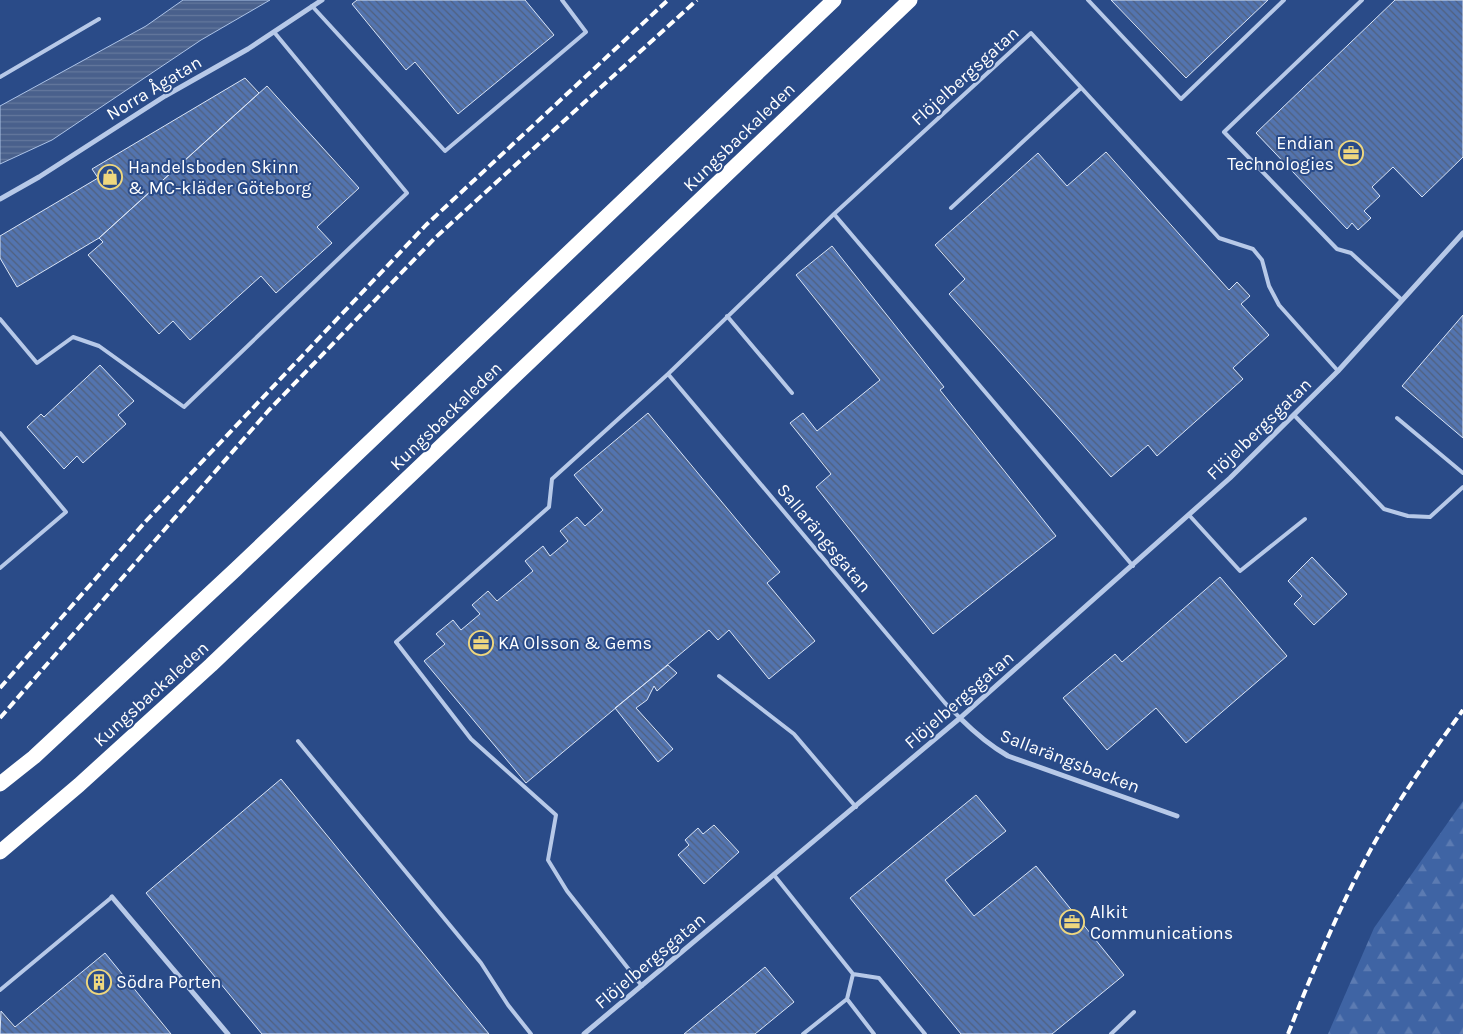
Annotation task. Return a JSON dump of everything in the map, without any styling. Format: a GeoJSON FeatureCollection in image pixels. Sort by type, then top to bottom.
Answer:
{"type":"FeatureCollection","features":[{"type":"Feature","properties":{"kind":"highway","name":"Kungsbackaleden"},"geometry":{"type":"LineString","coordinates":[[0,784],[34,756],[236,570],[834,0]]}},
{"type":"Feature","properties":{"kind":"highway","name":"Kungsbackaleden"},"geometry":{"type":"LineString","coordinates":[[0,852],[79,785],[211,665],[910,0]]}},
{"type":"Feature","properties":{"kind":"street","name":"Norra Ågatan"},"geometry":{"type":"LineString","coordinates":[[0,199],[165,96],[248,49],[322,0]]}},
{"type":"Feature","properties":{"kind":"street","name":"Flöjelbergsgatan"},"geometry":{"type":"LineString","coordinates":[[584,1034],[960,718],[1230,478],[1338,371],[1463,233]]}},
{"type":"Feature","properties":{"kind":"street","name":"Sallarängsbacken"},"geometry":{"type":"LineString","coordinates":[[960,718],[989,745],[1008,756],[1177,816]]}},
{"type":"Feature","properties":{"kind":"street"},"geometry":{"type":"LineString","coordinates":[[112,897],[228,1034]]}},
{"type":"Feature","properties":{"kind":"lane"},"geometry":{"type":"LineString","coordinates":[[312,6],[445,151],[586,32],[562,0]]}},
{"type":"Feature","properties":{"kind":"lane"},"geometry":{"type":"LineString","coordinates":[[1088,0],[1181,99],[1284,0]]}},
{"type":"Feature","properties":{"kind":"lane"},"geometry":{"type":"LineString","coordinates":[[1362,0],[1224,132],[1337,249],[1351,253],[1402,300]]}},
{"type":"Feature","properties":{"kind":"lane"},"geometry":{"type":"LineString","coordinates":[[0,77],[99,19]]}},
{"type":"Feature","properties":{"kind":"lane"},"geometry":{"type":"LineString","coordinates":[[0,318],[37,363],[73,337],[99,346],[184,407],[407,193],[274,32]]}},
{"type":"Feature","properties":{"kind":"lane","name":"Flöjelbergsgatan"},"geometry":{"type":"LineString","coordinates":[[642,986],[567,891],[548,860],[556,815],[471,739],[396,642],[549,507],[552,479],[668,374],[834,214],[1030,33],[1219,238],[1253,249],[1262,260],[1269,286],[1279,305],[1338,371]]}},
{"type":"Feature","properties":{"kind":"lane"},"geometry":{"type":"LineString","coordinates":[[952,208],[1081,88]]}},
{"type":"Feature","properties":{"kind":"lane"},"geometry":{"type":"LineString","coordinates":[[834,214],[1133,566]]}},
{"type":"Feature","properties":{"kind":"lane"},"geometry":{"type":"LineString","coordinates":[[728,316],[792,393]]}},
{"type":"Feature","properties":{"kind":"lane","name":"Sallarängsgatan"},"geometry":{"type":"LineString","coordinates":[[668,374],[945,703],[960,718]]}},
{"type":"Feature","properties":{"kind":"lane"},"geometry":{"type":"LineString","coordinates":[[1294,415],[1384,509],[1408,516],[1430,517],[1463,487]]}},
{"type":"Feature","properties":{"kind":"lane"},"geometry":{"type":"LineString","coordinates":[[1397,418],[1463,473]]}},
{"type":"Feature","properties":{"kind":"lane"},"geometry":{"type":"LineString","coordinates":[[0,433],[66,512],[0,568]]}},
{"type":"Feature","properties":{"kind":"lane"},"geometry":{"type":"LineString","coordinates":[[1189,515],[1240,571],[1305,519]]}},
{"type":"Feature","properties":{"kind":"lane"},"geometry":{"type":"LineString","coordinates":[[719,676],[794,734],[856,807]]}},
{"type":"Feature","properties":{"kind":"lane"},"geometry":{"type":"LineString","coordinates":[[298,741],[481,963],[508,1005],[531,1034]]}},
{"type":"Feature","properties":{"kind":"lane"},"geometry":{"type":"LineString","coordinates":[[774,875],[853,974],[879,978],[925,1034]]}},
{"type":"Feature","properties":{"kind":"lane"},"geometry":{"type":"LineString","coordinates":[[0,990],[112,897]]}},
{"type":"Feature","properties":{"kind":"lane"},"geometry":{"type":"LineString","coordinates":[[803,1034],[847,998],[853,974]]}},
{"type":"Feature","properties":{"kind":"lane"},"geometry":{"type":"LineString","coordinates":[[847,998],[874,1034]]}},
{"type":"Feature","properties":{"kind":"lane"},"geometry":{"type":"LineString","coordinates":[[1111,1034],[1134,1012]]}},
{"type":"Feature","properties":{"kind":"green space"},"geometry":{"type":"Polygon","coordinates":[[[1463,801],[1463,1034],[1328,1034],[1374,928],[1463,801]]]}},
{"type":"Feature","properties":{"kind":"shaded area"},"geometry":{"type":"Polygon","coordinates":[[[183,0],[270,0],[201,40],[52,140],[0,164],[0,106],[146,26],[183,0]]]}},
{"type":"Feature","properties":{"kind":"building"},"geometry":{"type":"Polygon","coordinates":[[[357,0],[525,0],[554,35],[458,114],[415,62],[406,70],[352,4],[357,0]]]}},
{"type":"Feature","properties":{"kind":"building"},"geometry":{"type":"Polygon","coordinates":[[[1111,0],[1268,0],[1186,78],[1111,0]]]}},
{"type":"Feature","properties":{"kind":"building"},"geometry":{"type":"Polygon","coordinates":[[[1395,0],[1463,0],[1463,157],[1422,197],[1393,167],[1372,187],[1380,196],[1364,211],[1371,218],[1358,230],[1352,223],[1347,229],[1256,133],[1395,0]]]}},
{"type":"Feature","properties":{"kind":"building"},"geometry":{"type":"Polygon","coordinates":[[[245,78],[259,93],[99,238],[17,287],[0,258],[0,236],[98,178],[92,169],[245,78]]]}},
{"type":"Feature","properties":{"kind":"building"},"geometry":{"type":"Polygon","coordinates":[[[267,86],[359,188],[317,227],[332,243],[276,293],[261,276],[190,340],[173,321],[159,334],[88,255],[103,242],[99,238],[267,86]]]}},
{"type":"Feature","properties":{"kind":"building"},"geometry":{"type":"Polygon","coordinates":[[[1106,152],[1229,290],[1237,282],[1250,296],[1241,304],[1269,335],[1233,368],[1243,379],[1157,456],[1148,445],[1111,477],[949,294],[965,279],[935,245],[1038,153],[1067,186],[1106,152]]]}},
{"type":"Feature","properties":{"kind":"building"},"geometry":{"type":"Polygon","coordinates":[[[832,246],[944,387],[940,390],[1056,536],[933,634],[816,487],[831,474],[790,423],[803,413],[817,431],[880,380],[796,275],[832,246]]]}},
{"type":"Feature","properties":{"kind":"building"},"geometry":{"type":"Polygon","coordinates":[[[1463,315],[1463,438],[1402,386],[1463,315]]]}},
{"type":"Feature","properties":{"kind":"building"},"geometry":{"type":"Polygon","coordinates":[[[100,365],[134,401],[118,415],[126,424],[83,463],[77,456],[64,469],[27,427],[41,414],[44,417],[100,365]]]}},
{"type":"Feature","properties":{"kind":"building"},"geometry":{"type":"Polygon","coordinates":[[[648,413],[780,572],[767,583],[815,641],[769,679],[729,630],[718,640],[709,630],[526,783],[424,661],[445,644],[436,634],[453,620],[461,630],[480,614],[472,605],[488,591],[497,601],[533,571],[525,561],[543,546],[550,556],[568,541],[560,531],[577,517],[585,526],[603,510],[574,475],[648,413]]]}},
{"type":"Feature","properties":{"kind":"building"},"geometry":{"type":"Polygon","coordinates":[[[1312,557],[1347,594],[1314,625],[1294,604],[1302,596],[1288,581],[1312,557]]]}},
{"type":"Feature","properties":{"kind":"building"},"geometry":{"type":"Polygon","coordinates":[[[1220,577],[1287,656],[1186,743],[1156,708],[1107,750],[1063,698],[1115,654],[1122,662],[1220,577]]]}},
{"type":"Feature","properties":{"kind":"building"},"geometry":{"type":"Polygon","coordinates":[[[668,665],[677,673],[657,691],[654,686],[647,700],[636,708],[673,749],[658,762],[615,708],[668,665]]]}},
{"type":"Feature","properties":{"kind":"building"},"geometry":{"type":"Polygon","coordinates":[[[281,779],[489,1034],[262,1034],[146,893],[281,779]]]}},
{"type":"Feature","properties":{"kind":"building"},"geometry":{"type":"Polygon","coordinates":[[[976,795],[1006,831],[945,880],[974,916],[1036,866],[1124,975],[1052,1034],[961,1034],[850,898],[976,795]]]}},
{"type":"Feature","properties":{"kind":"building"},"geometry":{"type":"Polygon","coordinates":[[[714,825],[739,852],[704,884],[678,855],[689,845],[685,840],[698,828],[703,834],[714,825]]]}},
{"type":"Feature","properties":{"kind":"building","name":"Södra Porten"},"geometry":{"type":"Polygon","coordinates":[[[105,953],[171,1034],[0,1034],[1,1011],[15,1027],[105,953]]]}},
{"type":"Feature","properties":{"kind":"building"},"geometry":{"type":"Polygon","coordinates":[[[765,967],[794,1002],[755,1034],[684,1034],[765,967]]]}},
{"type":"Feature","properties":{"kind":"railway"},"geometry":{"type":"LineString","coordinates":[[0,688],[146,521],[426,225],[668,0]]}},
{"type":"Feature","properties":{"kind":"railway"},"geometry":{"type":"LineString","coordinates":[[0,718],[269,410],[435,238],[697,0]]}},
{"type":"Feature","properties":{"kind":"railway"},"geometry":{"type":"LineString","coordinates":[[1288,1034],[1330,932],[1367,857],[1410,786],[1463,710]]}},
{"type":"Feature","properties":{"kind":"place","name":"Endian Technologies"},"geometry":{"type":"Point","coordinates":[1351,153]}},
{"type":"Feature","properties":{"kind":"place","name":"Handelsboden Skinn & MC-kläder Göteborg"},"geometry":{"type":"Point","coordinates":[110,177]}},
{"type":"Feature","properties":{"kind":"place","name":"KA Olsson & Gems"},"geometry":{"type":"Point","coordinates":[481,643]}},
{"type":"Feature","properties":{"kind":"place","name":"Alkit Communications"},"geometry":{"type":"Point","coordinates":[1072,922]}},
{"type":"Feature","properties":{"kind":"place","name":"Södra Porten"},"geometry":{"type":"Point","coordinates":[99,982]}}]}
